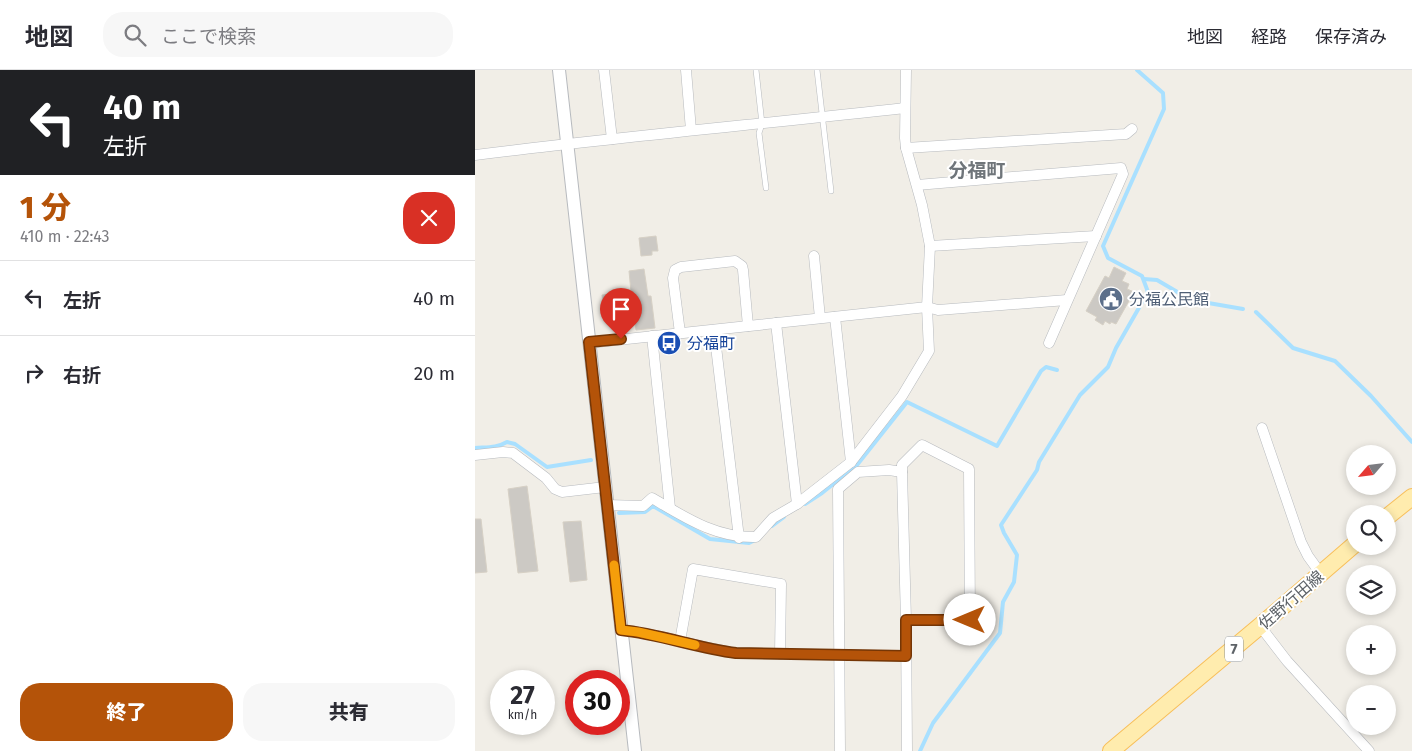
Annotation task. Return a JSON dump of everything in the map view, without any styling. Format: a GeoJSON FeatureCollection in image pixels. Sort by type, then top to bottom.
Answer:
{"type":"FeatureCollection","features":[{"type":"Feature","properties":{"kind":"main road"},"geometry":{"type":"LineString","coordinates":[[1396,510],[1412,497]]}},
{"type":"Feature","properties":{"kind":"main road","name":"佐野行田線"},"geometry":{"type":"LineString","coordinates":[[1111,751],[1346,552]]}},
{"type":"Feature","properties":{"kind":"street"},"geometry":{"type":"LineString","coordinates":[[559,70],[635,751]]}},
{"type":"Feature","properties":{"kind":"street"},"geometry":{"type":"LineString","coordinates":[[604,70],[612,138]]}},
{"type":"Feature","properties":{"kind":"street"},"geometry":{"type":"LineString","coordinates":[[685,70],[691,130]]}},
{"type":"Feature","properties":{"kind":"street"},"geometry":{"type":"LineString","coordinates":[[607,505],[643,506],[652,498],[713,532],[739,538],[756,537],[773,518],[797,504],[851,462],[902,396],[929,350],[927,307],[930,246],[917,186],[906,148],[905,108],[907,70]]}},
{"type":"Feature","properties":{"kind":"street"},"geometry":{"type":"LineString","coordinates":[[475,155],[612,138],[905,108]]}},
{"type":"Feature","properties":{"kind":"street"},"geometry":{"type":"LineString","coordinates":[[906,148],[1126,134],[1132,129]]}},
{"type":"Feature","properties":{"kind":"street"},"geometry":{"type":"LineString","coordinates":[[917,186],[1121,168],[1123,174],[1049,343]]}},
{"type":"Feature","properties":{"kind":"street"},"geometry":{"type":"LineString","coordinates":[[930,246],[1095,236]]}},
{"type":"Feature","properties":{"kind":"street"},"geometry":{"type":"LineString","coordinates":[[814,256],[820,318]]}},
{"type":"Feature","properties":{"kind":"street"},"geometry":{"type":"LineString","coordinates":[[680,333],[673,278],[675,270],[681,267],[735,261],[742,266],[743,270],[748,326]]}},
{"type":"Feature","properties":{"kind":"street"},"geometry":{"type":"LineString","coordinates":[[589,342],[927,307],[939,310],[1067,300]]}},
{"type":"Feature","properties":{"kind":"street"},"geometry":{"type":"LineString","coordinates":[[835,317],[851,462]]}},
{"type":"Feature","properties":{"kind":"street"},"geometry":{"type":"LineString","coordinates":[[776,323],[797,504]]}},
{"type":"Feature","properties":{"kind":"street"},"geometry":{"type":"LineString","coordinates":[[714,330],[739,538]]}},
{"type":"Feature","properties":{"kind":"street"},"geometry":{"type":"LineString","coordinates":[[652,336],[670,508]]}},
{"type":"Feature","properties":{"kind":"street"},"geometry":{"type":"LineString","coordinates":[[1262,428],[1301,542],[1321,574]]}},
{"type":"Feature","properties":{"kind":"street"},"geometry":{"type":"LineString","coordinates":[[906,620],[970,620],[969,469],[922,445],[902,465],[907,751]]}},
{"type":"Feature","properties":{"kind":"street"},"geometry":{"type":"LineString","coordinates":[[475,455],[503,452],[513,453],[546,478],[555,489],[562,492],[605,487]]}},
{"type":"Feature","properties":{"kind":"street"},"geometry":{"type":"LineString","coordinates":[[840,751],[838,489],[858,472],[889,470],[902,472]]}},
{"type":"Feature","properties":{"kind":"street"},"geometry":{"type":"LineString","coordinates":[[680,641],[693,569],[781,584],[780,654]]}},
{"type":"Feature","properties":{"kind":"street"},"geometry":{"type":"LineString","coordinates":[[1260,626],[1287,661],[1369,751]]}},
{"type":"Feature","properties":{"kind":"street"},"geometry":{"type":"LineString","coordinates":[[621,630],[680,641],[711,650],[736,653],[906,656]]}},
{"type":"Feature","properties":{"kind":"lane"},"geometry":{"type":"LineString","coordinates":[[756,70],[762,124],[759,133],[766,188]]}},
{"type":"Feature","properties":{"kind":"lane"},"geometry":{"type":"LineString","coordinates":[[817,70],[831,191]]}},
{"type":"Feature","properties":{"kind":"building"},"geometry":{"type":"Polygon","coordinates":[[[656,236],[658,251],[652,251],[652,255],[641,256],[639,238],[656,236]]]}},
{"type":"Feature","properties":{"kind":"building","name":"分福公民館"},"geometry":{"type":"Polygon","coordinates":[[[1114,267],[1126,273],[1122,281],[1129,284],[1127,289],[1134,292],[1116,324],[1111,322],[1110,324],[1105,321],[1103,325],[1095,320],[1097,317],[1086,311],[1105,276],[1109,278],[1114,267]]]}},
{"type":"Feature","properties":{"kind":"building"},"geometry":{"type":"Polygon","coordinates":[[[644,269],[648,296],[651,296],[655,328],[636,330],[634,317],[606,321],[602,295],[631,292],[629,271],[644,269]]]}},
{"type":"Feature","properties":{"kind":"building"},"geometry":{"type":"Polygon","coordinates":[[[527,486],[538,571],[518,573],[508,489],[527,486]]]}},
{"type":"Feature","properties":{"kind":"building"},"geometry":{"type":"Polygon","coordinates":[[[475,519],[481,519],[487,572],[475,573],[475,519]]]}},
{"type":"Feature","properties":{"kind":"building"},"geometry":{"type":"Polygon","coordinates":[[[581,521],[587,580],[570,582],[563,522],[581,521]]]}},
{"type":"Feature","properties":{"kind":"waterway"},"geometry":{"type":"LineString","coordinates":[[920,751],[933,723],[1000,633],[1003,602],[1014,582],[1017,555],[1001,525],[1037,470],[1039,462],[1080,395],[1108,367],[1116,348],[1148,292],[1142,276],[1108,258],[1103,246],[1164,109],[1163,93],[1137,70]]}},
{"type":"Feature","properties":{"kind":"waterway"},"geometry":{"type":"LineString","coordinates":[[1144,279],[1157,280],[1191,300],[1243,309]]}},
{"type":"Feature","properties":{"kind":"waterway"},"geometry":{"type":"LineString","coordinates":[[1256,312],[1293,348],[1335,361],[1371,396],[1412,442]]}},
{"type":"Feature","properties":{"kind":"waterway"},"geometry":{"type":"LineString","coordinates":[[805,504],[857,465],[907,402],[997,446],[1041,371],[1046,367],[1057,370]]}},
{"type":"Feature","properties":{"kind":"waterway"},"geometry":{"type":"LineString","coordinates":[[475,448],[495,446],[507,442],[515,444],[547,467],[591,460]]}},
{"type":"Feature","properties":{"kind":"waterway"},"geometry":{"type":"LineString","coordinates":[[619,513],[645,512],[653,506],[710,539],[749,543],[755,540]]}},
{"type":"Feature","properties":{"kind":"waterway"},"geometry":{"type":"LineString","coordinates":[[772,526],[784,517]]}},
{"type":"Feature","properties":{"kind":"slow traffic"},"geometry":{"type":"LineString","coordinates":[[614,565],[621,630],[695,645]]}},
{"type":"Feature","properties":{"kind":"place","name":"分福公民館"},"geometry":{"type":"Point","coordinates":[1111,299]}},
{"type":"Feature","properties":{"kind":"place","name":"分福町"},"geometry":{"type":"Point","coordinates":[669,343]}},
{"type":"Feature","properties":{"kind":"district","name":"分福町"},"geometry":{"type":"Point","coordinates":[977,170]}},
{"type":"Feature","properties":{"kind":"route"},"geometry":{"type":"LineString","coordinates":[[621,339],[589,342],[621,630],[680,641],[711,650],[736,653],[906,656],[906,620],[970,620]]}}]}
